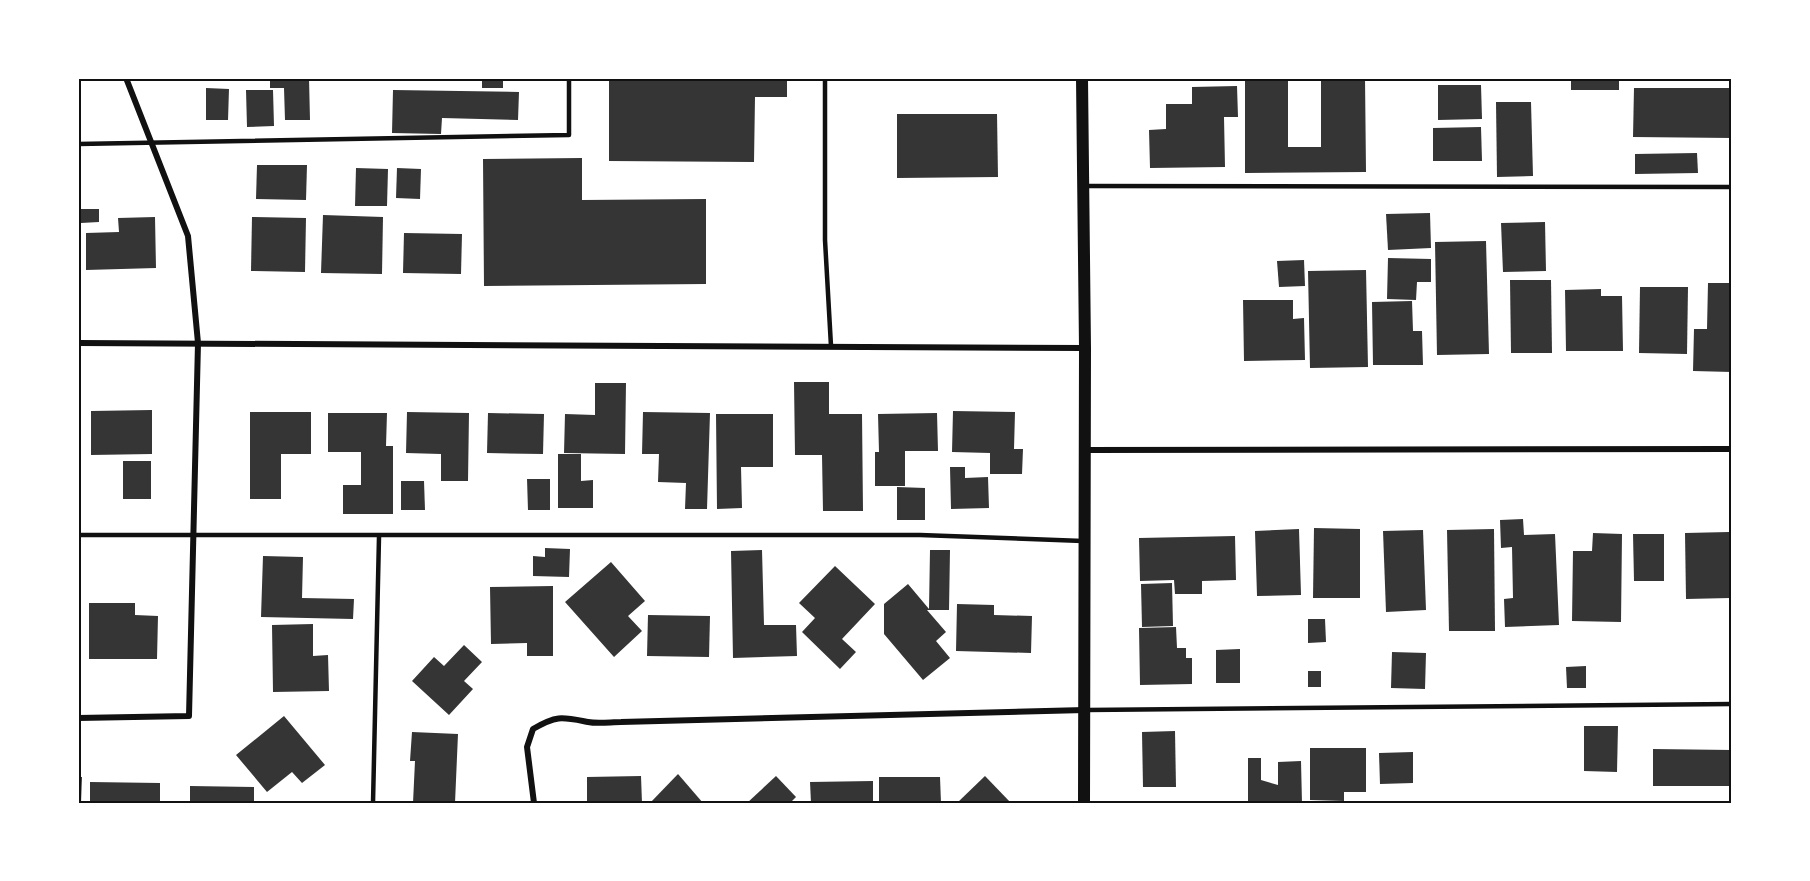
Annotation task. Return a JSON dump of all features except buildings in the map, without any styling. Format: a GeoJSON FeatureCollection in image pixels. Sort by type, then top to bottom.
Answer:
{"type":"FeatureCollection","features":[{"type":"Feature","properties":{"kind":"main road"},"geometry":{"type":"LineString","coordinates":[[1082,78],[1085,348],[1084,803]]}},
{"type":"Feature","properties":{"kind":"street"},"geometry":{"type":"LineString","coordinates":[[78,718],[189,716],[198,343],[188,236],[126,78]]}},
{"type":"Feature","properties":{"kind":"street"},"geometry":{"type":"LineString","coordinates":[[78,343],[1085,348]]}},
{"type":"Feature","properties":{"kind":"street"},"geometry":{"type":"LineString","coordinates":[[1084,450],[1732,448]]}},
{"type":"Feature","properties":{"kind":"street"},"geometry":{"type":"LineString","coordinates":[[534,803],[527,747],[533,729],[549,719],[571,717],[589,722],[621,722],[1085,710]]}},
{"type":"Feature","properties":{"kind":"lane"},"geometry":{"type":"LineString","coordinates":[[78,144],[569,135],[569,78]]}},
{"type":"Feature","properties":{"kind":"lane"},"geometry":{"type":"LineString","coordinates":[[825,78],[825,240],[831,346]]}},
{"type":"Feature","properties":{"kind":"lane"},"geometry":{"type":"LineString","coordinates":[[1083,186],[1732,187]]}},
{"type":"Feature","properties":{"kind":"lane"},"geometry":{"type":"LineString","coordinates":[[78,535],[379,537],[920,535],[1084,541]]}},
{"type":"Feature","properties":{"kind":"lane"},"geometry":{"type":"LineString","coordinates":[[373,803],[379,537]]}},
{"type":"Feature","properties":{"kind":"lane"},"geometry":{"type":"LineString","coordinates":[[1085,710],[1732,704]]}}]}
